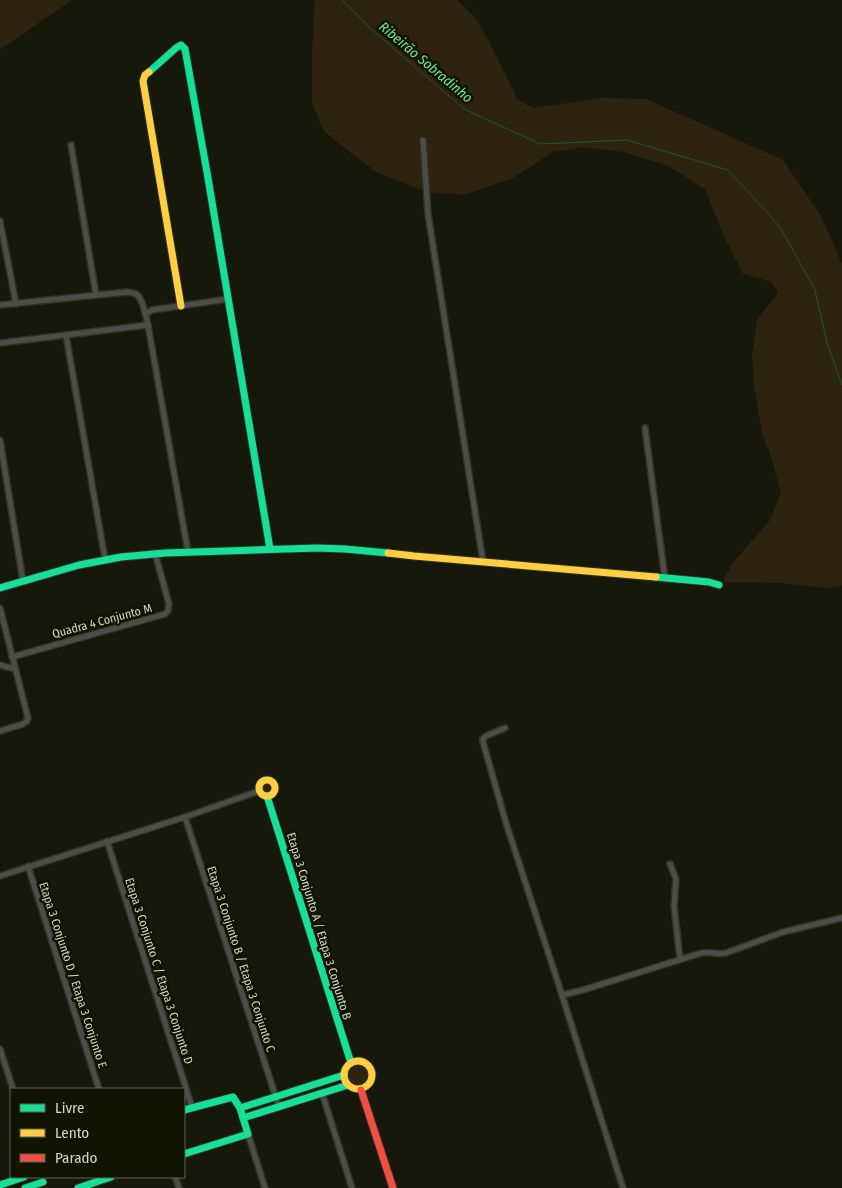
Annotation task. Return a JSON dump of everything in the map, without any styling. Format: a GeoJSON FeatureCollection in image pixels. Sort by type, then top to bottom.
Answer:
{"type":"FeatureCollection","features":[{"type":"Feature","properties":{"kind":"street"},"geometry":{"type":"LineString","coordinates":[[181,306],[143,81],[145,75],[179,45],[185,49],[270,549]]}},
{"type":"Feature","properties":{"kind":"street"},"geometry":{"type":"LineString","coordinates":[[423,140],[428,214],[484,562]]}},
{"type":"Feature","properties":{"kind":"street"},"geometry":{"type":"LineString","coordinates":[[71,145],[96,295]]}},
{"type":"Feature","properties":{"kind":"street"},"geometry":{"type":"LineString","coordinates":[[0,221],[16,304]]}},
{"type":"Feature","properties":{"kind":"street"},"geometry":{"type":"LineString","coordinates":[[0,305],[127,292],[136,294],[140,299],[148,324],[188,552]]}},
{"type":"Feature","properties":{"kind":"street"},"geometry":{"type":"LineString","coordinates":[[146,314],[152,310],[228,299]]}},
{"type":"Feature","properties":{"kind":"street"},"geometry":{"type":"LineString","coordinates":[[0,343],[148,324]]}},
{"type":"Feature","properties":{"kind":"street"},"geometry":{"type":"LineString","coordinates":[[66,335],[105,559]]}},
{"type":"Feature","properties":{"kind":"street"},"geometry":{"type":"LineString","coordinates":[[645,428],[665,579]]}},
{"type":"Feature","properties":{"kind":"street"},"geometry":{"type":"LineString","coordinates":[[0,440],[23,582]]}},
{"type":"Feature","properties":{"kind":"street"},"geometry":{"type":"LineString","coordinates":[[0,588],[105,559],[154,553],[326,548],[709,582],[720,585]]}},
{"type":"Feature","properties":{"kind":"street","name":"Quadra 4 Conjunto M"},"geometry":{"type":"LineString","coordinates":[[12,657],[165,614],[168,611],[169,604],[154,553]]}},
{"type":"Feature","properties":{"kind":"street"},"geometry":{"type":"LineString","coordinates":[[0,608],[27,719],[26,723],[0,731]]}},
{"type":"Feature","properties":{"kind":"street"},"geometry":{"type":"LineString","coordinates":[[0,665],[15,669]]}},
{"type":"Feature","properties":{"kind":"street"},"geometry":{"type":"LineString","coordinates":[[505,728],[484,737],[483,740],[506,823],[623,1188]]}},
{"type":"Feature","properties":{"kind":"street"},"geometry":{"type":"LineString","coordinates":[[266,779],[272,782],[275,787],[270,795],[267,796],[259,791],[260,782],[266,779]]}},
{"type":"Feature","properties":{"kind":"street"},"geometry":{"type":"LineString","coordinates":[[0,876],[185,817],[259,791]]}},
{"type":"Feature","properties":{"kind":"street","name":"Etapa 3 Conjunto A / Etapa 3 Conjunto B"},"geometry":{"type":"LineString","coordinates":[[267,796],[351,1063]]}},
{"type":"Feature","properties":{"kind":"street","name":"Etapa 3 Conjunto B / Etapa 3 Conjunto C"},"geometry":{"type":"LineString","coordinates":[[185,817],[279,1107]]}},
{"type":"Feature","properties":{"kind":"street","name":"Etapa 3 Conjunto C / Etapa 3 Conjunto D"},"geometry":{"type":"LineString","coordinates":[[106,841],[192,1107]]}},
{"type":"Feature","properties":{"kind":"street"},"geometry":{"type":"LineString","coordinates":[[670,864],[676,879],[674,906],[680,959]]}},
{"type":"Feature","properties":{"kind":"street","name":"Etapa 3 Conjunto D / Etapa 3 Conjunto E"},"geometry":{"type":"LineString","coordinates":[[28,866],[99,1088]]}},
{"type":"Feature","properties":{"kind":"street"},"geometry":{"type":"LineString","coordinates":[[562,995],[680,959],[706,952],[726,953],[783,932],[842,918]]}},
{"type":"Feature","properties":{"kind":"street"},"geometry":{"type":"LineString","coordinates":[[0,1049],[13,1088]]}},
{"type":"Feature","properties":{"kind":"street"},"geometry":{"type":"LineString","coordinates":[[361,1061],[368,1064],[372,1070],[372,1080],[362,1090],[348,1086],[345,1081],[346,1068],[351,1063],[361,1061]]}},
{"type":"Feature","properties":{"kind":"street"},"geometry":{"type":"LineString","coordinates":[[240,1108],[344,1075]]}},
{"type":"Feature","properties":{"kind":"street"},"geometry":{"type":"LineString","coordinates":[[243,1118],[348,1086]]}},
{"type":"Feature","properties":{"kind":"street"},"geometry":{"type":"LineString","coordinates":[[362,1090],[393,1188]]}},
{"type":"Feature","properties":{"kind":"street"},"geometry":{"type":"LineString","coordinates":[[322,1093],[352,1188]]}},
{"type":"Feature","properties":{"kind":"street"},"geometry":{"type":"LineString","coordinates":[[185,1110],[232,1097],[235,1099],[240,1108],[265,1188]]}},
{"type":"Feature","properties":{"kind":"street"},"geometry":{"type":"LineString","coordinates":[[185,1154],[248,1134]]}},
{"type":"Feature","properties":{"kind":"street"},"geometry":{"type":"LineString","coordinates":[[0,1185],[21,1178]]}},
{"type":"Feature","properties":{"kind":"street"},"geometry":{"type":"LineString","coordinates":[[78,1188],[91,1186],[109,1178]]}},
{"type":"Feature","properties":{"kind":"street"},"geometry":{"type":"LineString","coordinates":[[25,1188],[44,1182]]}},
{"type":"Feature","properties":{"kind":"shaded area"},"geometry":{"type":"Polygon","coordinates":[[[0,0],[72,0],[0,49],[0,0]]]}},
{"type":"Feature","properties":{"kind":"shaded area"},"geometry":{"type":"Polygon","coordinates":[[[315,0],[457,0],[475,17],[517,99],[533,108],[601,98],[646,99],[783,160],[821,216],[842,264],[842,586],[826,588],[780,583],[723,582],[732,564],[770,520],[781,493],[762,432],[754,386],[752,356],[757,320],[778,293],[772,282],[743,274],[722,232],[705,189],[668,166],[624,152],[583,147],[553,152],[513,178],[464,195],[427,192],[376,172],[323,130],[312,102],[312,50],[315,0]]]}},
{"type":"Feature","properties":{"kind":"shaded area"},"geometry":{"type":"Polygon","coordinates":[[[267,781],[272,783],[274,788],[272,793],[267,795],[262,793],[260,788],[262,783],[267,781]]]}},
{"type":"Feature","properties":{"kind":"shaded area"},"geometry":{"type":"Polygon","coordinates":[[[358,1063],[363,1064],[369,1070],[369,1080],[363,1086],[358,1087],[353,1086],[347,1080],[346,1075],[347,1070],[353,1064],[358,1063]]]}},
{"type":"Feature","properties":{"kind":"waterway","name":"Ribeirão Sobradinho"},"geometry":{"type":"LineString","coordinates":[[342,0],[370,28],[464,109],[540,144],[627,140],[728,170],[780,227],[815,290],[827,343],[842,385]]}},
{"type":"Feature","properties":{"kind":"traffic: fast"},"geometry":{"type":"LineString","coordinates":[[149,72],[176,48],[181,45],[185,49],[270,549]]}},
{"type":"Feature","properties":{"kind":"traffic: fast"},"geometry":{"type":"LineString","coordinates":[[0,588],[79,565],[121,557],[165,553],[318,548],[388,553]]}},
{"type":"Feature","properties":{"kind":"traffic: fast"},"geometry":{"type":"LineString","coordinates":[[656,577],[709,582],[719,585]]}},
{"type":"Feature","properties":{"kind":"traffic: fast"},"geometry":{"type":"LineString","coordinates":[[267,796],[351,1063]]}},
{"type":"Feature","properties":{"kind":"traffic: fast"},"geometry":{"type":"LineString","coordinates":[[240,1108],[344,1075]]}},
{"type":"Feature","properties":{"kind":"traffic: fast"},"geometry":{"type":"LineString","coordinates":[[243,1118],[348,1085]]}},
{"type":"Feature","properties":{"kind":"traffic: fast"},"geometry":{"type":"LineString","coordinates":[[185,1110],[233,1097],[240,1108],[248,1134],[185,1154]]}},
{"type":"Feature","properties":{"kind":"traffic: fast"},"geometry":{"type":"LineString","coordinates":[[0,1185],[21,1178]]}},
{"type":"Feature","properties":{"kind":"traffic: fast"},"geometry":{"type":"LineString","coordinates":[[78,1188],[108,1178]]}},
{"type":"Feature","properties":{"kind":"traffic: fast"},"geometry":{"type":"LineString","coordinates":[[25,1188],[43,1182]]}},
{"type":"Feature","properties":{"kind":"traffic: slow"},"geometry":{"type":"LineString","coordinates":[[149,72],[145,75],[143,81],[181,306]]}},
{"type":"Feature","properties":{"kind":"traffic: slow"},"geometry":{"type":"LineString","coordinates":[[388,553],[656,577]]}},
{"type":"Feature","properties":{"kind":"traffic: slow"},"geometry":{"type":"LineString","coordinates":[[264,780],[270,780],[275,785],[275,788],[273,794],[264,796],[259,791],[259,785],[264,780]]}},
{"type":"Feature","properties":{"kind":"traffic: slow"},"geometry":{"type":"LineString","coordinates":[[358,1061],[368,1065],[372,1075],[368,1085],[358,1089],[348,1085],[344,1075],[348,1065],[358,1061]]}},
{"type":"Feature","properties":{"kind":"traffic: jam"},"geometry":{"type":"LineString","coordinates":[[361,1090],[393,1188]]}}]}
